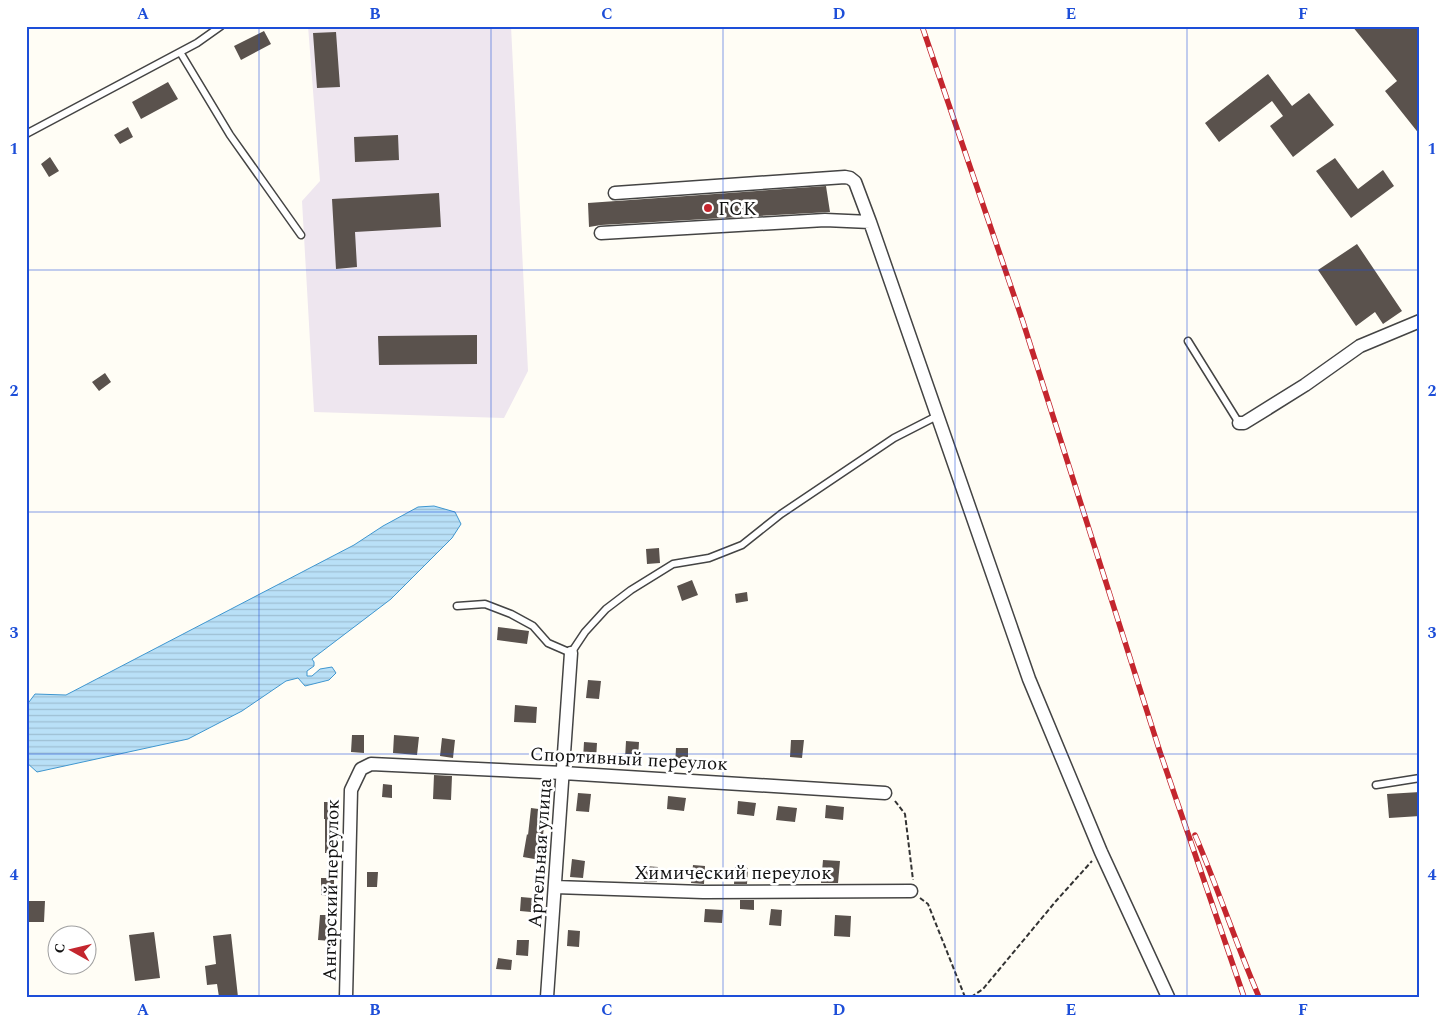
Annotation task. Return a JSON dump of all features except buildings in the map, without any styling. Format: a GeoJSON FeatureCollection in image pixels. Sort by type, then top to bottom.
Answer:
{"type":"FeatureCollection","features":[{"type":"Feature","properties":{"kind":"street"},"geometry":{"type":"LineString","coordinates":[[615,193],[844,177],[850,178],[855,182],[1029,679],[1101,852],[1168,997]]}},
{"type":"Feature","properties":{"kind":"street"},"geometry":{"type":"LineString","coordinates":[[601,233],[825,220],[870,222]]}},
{"type":"Feature","properties":{"kind":"street"},"geometry":{"type":"LineString","coordinates":[[1239,423],[1244,423],[1305,385],[1360,346],[1420,321]]}},
{"type":"Feature","properties":{"kind":"street","name":"Артельная улица"},"geometry":{"type":"LineString","coordinates":[[547,997],[571,653]]}},
{"type":"Feature","properties":{"kind":"street","name":"Спортивный переулок"},"geometry":{"type":"LineString","coordinates":[[371,764],[563,773],[885,793]]}},
{"type":"Feature","properties":{"kind":"street","name":"Ангарский переулок"},"geometry":{"type":"LineString","coordinates":[[346,997],[351,790],[361,769],[371,764]]}},
{"type":"Feature","properties":{"kind":"street","name":"Химический переулок"},"geometry":{"type":"LineString","coordinates":[[555,887],[703,892],[911,891]]}},
{"type":"Feature","properties":{"kind":"lane"},"geometry":{"type":"LineString","coordinates":[[26,134],[197,43],[221,26]]}},
{"type":"Feature","properties":{"kind":"lane"},"geometry":{"type":"LineString","coordinates":[[180,52],[230,135],[301,235]]}},
{"type":"Feature","properties":{"kind":"lane"},"geometry":{"type":"LineString","coordinates":[[1188,341],[1239,423]]}},
{"type":"Feature","properties":{"kind":"lane"},"geometry":{"type":"LineString","coordinates":[[457,606],[485,604],[511,614],[533,626],[548,643],[571,653],[585,632],[606,609],[631,590],[673,564],[708,558],[742,546],[781,514],[894,438],[937,416]]}},
{"type":"Feature","properties":{"kind":"lane"},"geometry":{"type":"LineString","coordinates":[[1376,785],[1420,778]]}},
{"type":"Feature","properties":{"kind":"path"},"geometry":{"type":"LineString","coordinates":[[885,793],[897,802],[905,814],[913,876],[911,891],[928,904],[965,997]]}},
{"type":"Feature","properties":{"kind":"path"},"geometry":{"type":"LineString","coordinates":[[971,997],[983,989],[1101,852]]}},
{"type":"Feature","properties":{"kind":"shaded area"},"geometry":{"type":"Polygon","coordinates":[[[308,26],[511,26],[528,371],[504,418],[314,412],[302,201],[320,181],[308,26]]]}},
{"type":"Feature","properties":{"kind":"water"},"geometry":{"type":"Polygon","coordinates":[[[434,506],[455,512],[461,524],[452,538],[391,599],[312,659],[314,666],[307,671],[307,676],[312,676],[320,669],[332,667],[336,673],[329,680],[305,686],[298,678],[286,681],[242,711],[188,739],[37,772],[26,762],[26,706],[35,694],[66,695],[354,545],[383,526],[418,507],[434,506]]]}},
{"type":"Feature","properties":{"kind":"railway"},"geometry":{"type":"LineString","coordinates":[[922,26],[1023,322],[1160,752],[1244,997]]}},
{"type":"Feature","properties":{"kind":"railway"},"geometry":{"type":"LineString","coordinates":[[1195,835],[1259,997]]}},
{"type":"Feature","properties":{"kind":"place","name":"ГСК"},"geometry":{"type":"Point","coordinates":[708,208]}}]}
